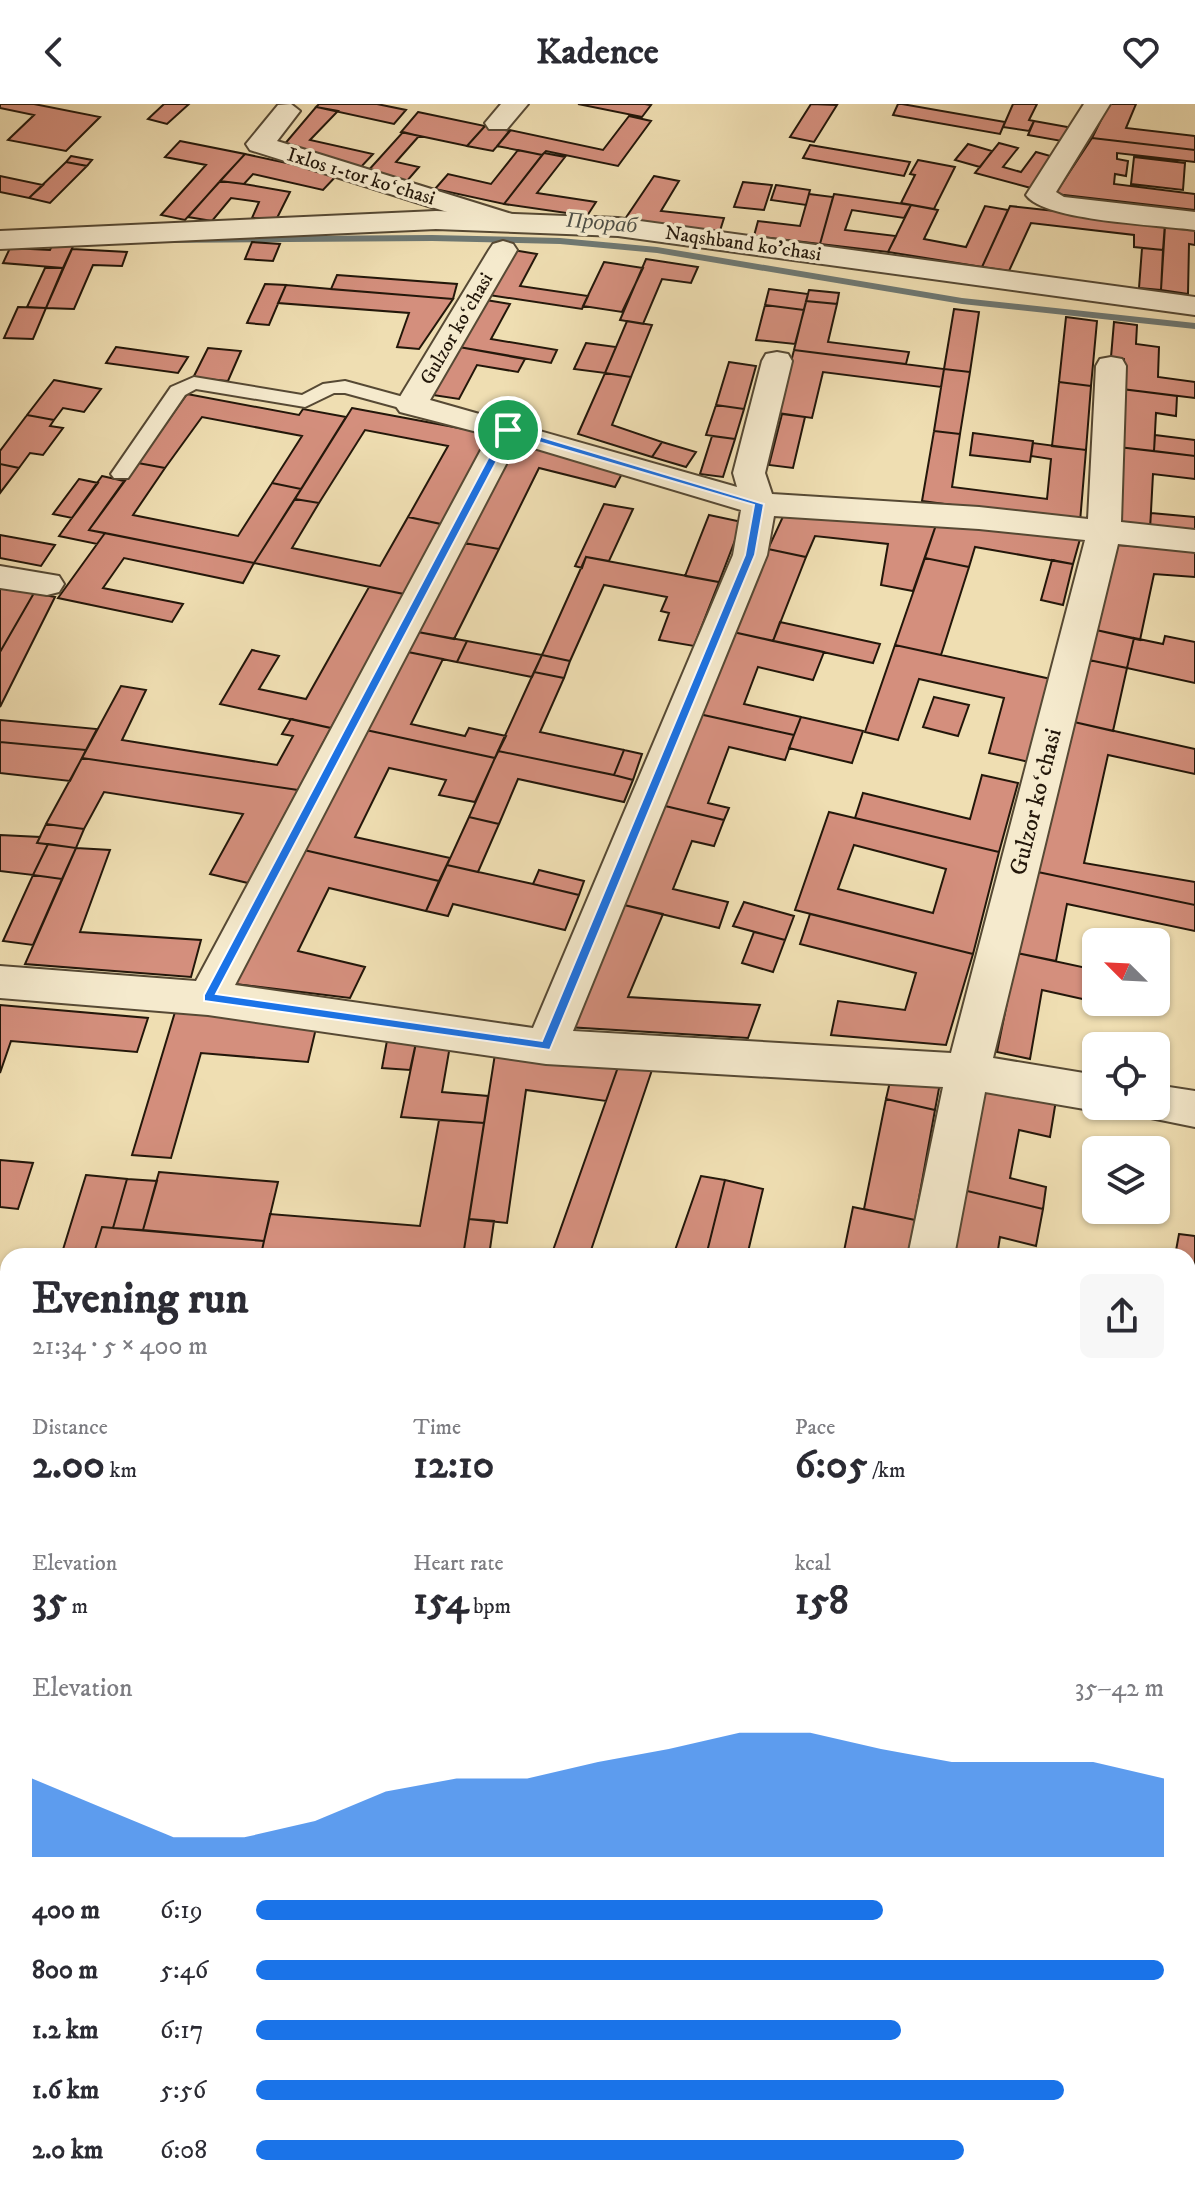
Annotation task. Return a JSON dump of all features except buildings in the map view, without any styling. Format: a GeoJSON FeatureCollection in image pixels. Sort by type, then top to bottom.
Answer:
{"type":"FeatureCollection","features":[{"type":"Feature","properties":{"kind":"street"},"geometry":{"type":"LineString","coordinates":[[1097,104],[1040,195],[1057,205],[1195,221]]}},
{"type":"Feature","properties":{"kind":"street","name":"Ixlos 1-tor koʻchasi"},"geometry":{"type":"LineString","coordinates":[[287,111],[260,144],[504,236]]}},
{"type":"Feature","properties":{"kind":"street","name":"Naqshband ko'chasi"},"geometry":{"type":"LineString","coordinates":[[0,240],[436,220],[504,236],[618,227],[1195,306]]}},
{"type":"Feature","properties":{"kind":"street","name":"Gulzor koʻchasi"},"geometry":{"type":"LineString","coordinates":[[504,236],[411,405],[508,430],[759,504],[979,518],[1195,541]]}},
{"type":"Feature","properties":{"kind":"street"},"geometry":{"type":"LineString","coordinates":[[546,1047],[750,555],[759,504],[749,473],[777,361]]}},
{"type":"Feature","properties":{"kind":"street"},"geometry":{"type":"LineString","coordinates":[[1104,533],[1111,366]]}},
{"type":"Feature","properties":{"kind":"street"},"geometry":{"type":"LineString","coordinates":[[208,998],[508,430]]}},
{"type":"Feature","properties":{"kind":"street","name":"Gulzor koʻchasi"},"geometry":{"type":"LineString","coordinates":[[933,1248],[968,1071],[1104,533]]}},
{"type":"Feature","properties":{"kind":"street"},"geometry":{"type":"LineString","coordinates":[[0,577],[47,584]]}},
{"type":"Feature","properties":{"kind":"street"},"geometry":{"type":"LineString","coordinates":[[0,982],[208,998],[546,1047],[968,1071],[1082,1091]]}},
{"type":"Feature","properties":{"kind":"street"},"geometry":{"type":"LineString","coordinates":[[1170,1105],[1195,1109]]}},
{"type":"Feature","properties":{"kind":"lane"},"geometry":{"type":"LineString","coordinates":[[121,474],[178,391],[194,383],[305,401],[330,388],[345,387],[411,405]]}},
{"type":"Feature","properties":{"kind":"waterway","name":"Прораб"},"geometry":{"type":"LineString","coordinates":[[160,240],[432,238],[560,241],[657,250],[962,301],[1195,326]]}},
{"type":"Feature","properties":{"kind":"route"},"geometry":{"type":"LineString","coordinates":[[508,430],[759,504],[750,555],[546,1047],[208,998],[308,809],[508,430]]}}]}
